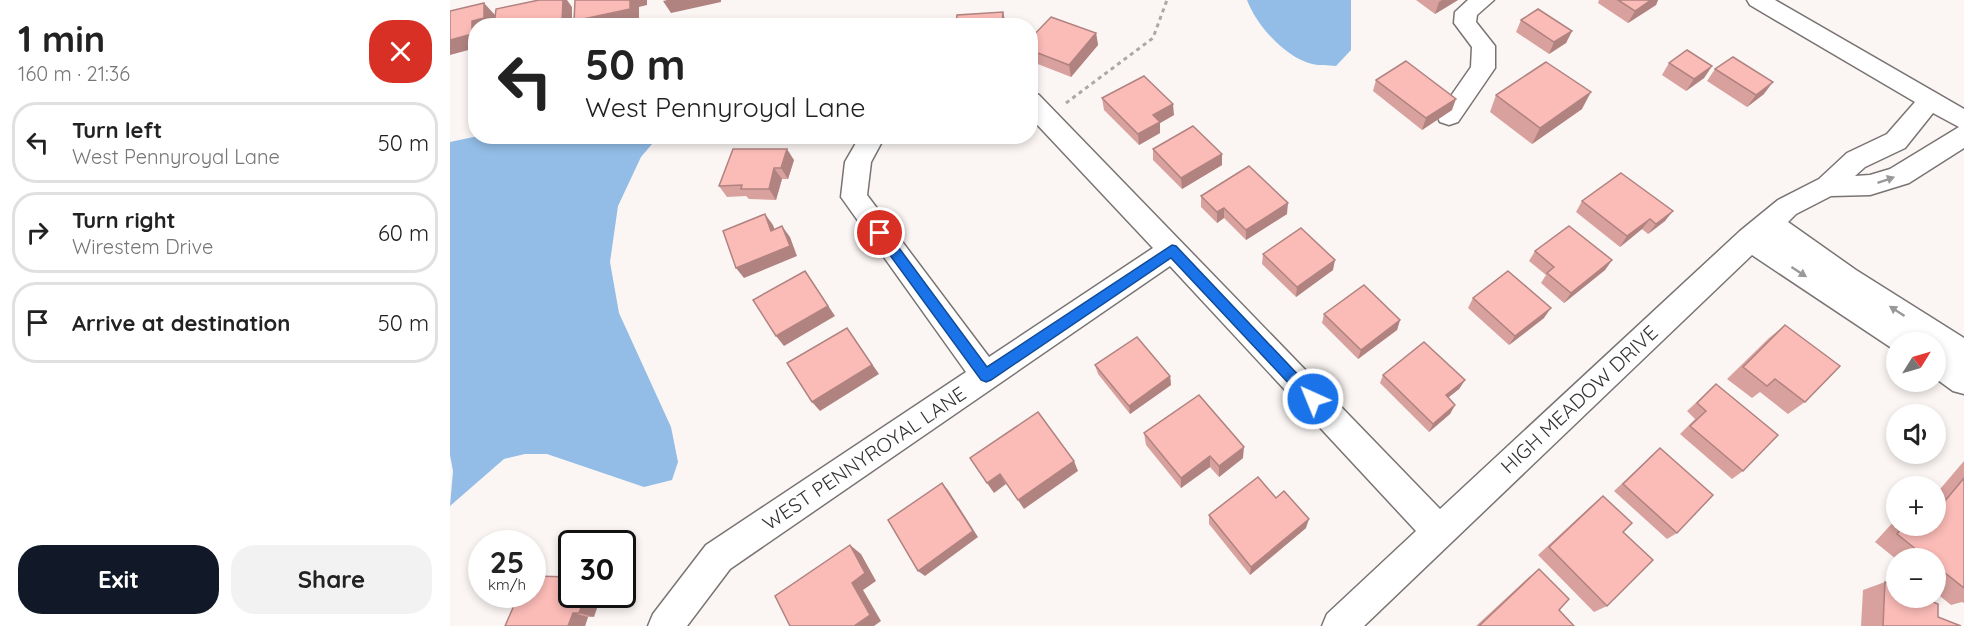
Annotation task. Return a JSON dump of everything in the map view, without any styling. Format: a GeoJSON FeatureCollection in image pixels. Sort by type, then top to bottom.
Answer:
{"type":"FeatureCollection","features":[{"type":"Feature","properties":{"kind":"street"},"geometry":{"type":"LineString","coordinates":[[1449,116],[1483,68],[1484,46],[1465,23],[1466,12],[1483,0]]}},
{"type":"Feature","properties":{"kind":"street"},"geometry":{"type":"LineString","coordinates":[[1758,0],[1962,121]]}},
{"type":"Feature","properties":{"kind":"street","name":"HIGH MEADOW DRIVE"},"geometry":{"type":"LineString","coordinates":[[1340,626],[1760,231],[1787,207],[1828,186],[1856,160],[1896,141],[1930,101]]}},
{"type":"Feature","properties":{"kind":"street"},"geometry":{"type":"LineString","coordinates":[[1038,109],[1439,531]]}},
{"type":"Feature","properties":{"kind":"street","name":"HIGH MEADOW DRIVE"},"geometry":{"type":"LineString","coordinates":[[1828,186],[1874,185],[1903,175],[1923,164],[1962,121]]}},
{"type":"Feature","properties":{"kind":"street"},"geometry":{"type":"LineString","coordinates":[[868,144],[858,162],[854,197],[986,376]]}},
{"type":"Feature","properties":{"kind":"street"},"geometry":{"type":"LineString","coordinates":[[1760,231],[1893,332]]}},
{"type":"Feature","properties":{"kind":"street"},"geometry":{"type":"LineString","coordinates":[[1760,231],[1846,278],[1964,354]]}},
{"type":"Feature","properties":{"kind":"street","name":"WEST PENNYROYAL LANE"},"geometry":{"type":"LineString","coordinates":[[665,626],[718,557],[1172,250]]}},
{"type":"Feature","properties":{"kind":"street"},"geometry":{"type":"LineString","coordinates":[[1946,369],[1964,381]]}},
{"type":"Feature","properties":{"kind":"path"},"geometry":{"type":"LineString","coordinates":[[1060,107],[1153,38],[1167,0]]}},
{"type":"Feature","properties":{"kind":"water"},"geometry":{"type":"Polygon","coordinates":[[[1247,0],[1351,0],[1351,50],[1336,66],[1315,65],[1302,61],[1273,39],[1257,20],[1247,0]]]}},
{"type":"Feature","properties":{"kind":"water"},"geometry":{"type":"Polygon","coordinates":[[[468,138],[468,144],[652,144],[641,157],[618,206],[610,262],[619,313],[671,427],[678,462],[672,480],[644,487],[547,454],[525,454],[504,459],[450,506],[453,471],[450,455],[450,142],[468,138]]]}},
{"type":"Feature","properties":{"kind":"building"},"geometry":{"type":"Polygon","coordinates":[[[539,0],[563,0],[562,18],[495,18],[496,9],[539,0]]]}},
{"type":"Feature","properties":{"kind":"building"},"geometry":{"type":"Polygon","coordinates":[[[575,0],[630,0],[630,9],[588,18],[574,18],[575,0]]]}},
{"type":"Feature","properties":{"kind":"building"},"geometry":{"type":"Polygon","coordinates":[[[1618,0],[1651,0],[1635,11],[1618,0]]]}},
{"type":"Feature","properties":{"kind":"building"},"geometry":{"type":"Polygon","coordinates":[[[484,3],[484,18],[468,18],[468,35],[450,40],[450,11],[484,3]]]}},
{"type":"Feature","properties":{"kind":"building"},"geometry":{"type":"Polygon","coordinates":[[[1538,9],[1572,31],[1554,42],[1521,20],[1538,9]]]}},
{"type":"Feature","properties":{"kind":"building"},"geometry":{"type":"Polygon","coordinates":[[[1003,12],[1003,18],[957,18],[957,15],[1003,12]]]}},
{"type":"Feature","properties":{"kind":"building"},"geometry":{"type":"Polygon","coordinates":[[[1051,17],[1096,33],[1069,65],[1038,53],[1038,31],[1051,17]]]}},
{"type":"Feature","properties":{"kind":"building"},"geometry":{"type":"Polygon","coordinates":[[[1687,50],[1712,66],[1694,79],[1669,63],[1687,50]]]}},
{"type":"Feature","properties":{"kind":"building"},"geometry":{"type":"Polygon","coordinates":[[[1733,57],[1773,82],[1756,95],[1715,69],[1733,57]]]}},
{"type":"Feature","properties":{"kind":"building"},"geometry":{"type":"Polygon","coordinates":[[[1406,61],[1456,99],[1426,118],[1376,80],[1406,61]]]}},
{"type":"Feature","properties":{"kind":"building"},"geometry":{"type":"Polygon","coordinates":[[[1546,62],[1591,92],[1540,128],[1496,95],[1546,62]]]}},
{"type":"Feature","properties":{"kind":"building"},"geometry":{"type":"Polygon","coordinates":[[[1144,76],[1173,104],[1153,115],[1160,122],[1138,134],[1102,98],[1144,76]]]}},
{"type":"Feature","properties":{"kind":"building"},"geometry":{"type":"Polygon","coordinates":[[[1193,126],[1222,154],[1181,178],[1153,149],[1193,126]]]}},
{"type":"Feature","properties":{"kind":"building"},"geometry":{"type":"Polygon","coordinates":[[[733,149],[787,149],[781,168],[774,168],[769,189],[741,189],[742,185],[719,186],[733,149]]]}},
{"type":"Feature","properties":{"kind":"building"},"geometry":{"type":"Polygon","coordinates":[[[1249,166],[1288,203],[1246,230],[1224,208],[1217,212],[1201,196],[1249,166]]]}},
{"type":"Feature","properties":{"kind":"building"},"geometry":{"type":"Polygon","coordinates":[[[1621,173],[1673,211],[1656,224],[1650,219],[1627,236],[1582,201],[1621,173]]]}},
{"type":"Feature","properties":{"kind":"building"},"geometry":{"type":"Polygon","coordinates":[[[765,214],[771,231],[782,226],[790,246],[736,268],[723,231],[765,214]]]}},
{"type":"Feature","properties":{"kind":"building"},"geometry":{"type":"Polygon","coordinates":[[[1569,226],[1612,260],[1571,293],[1547,273],[1554,267],[1535,251],[1569,226]]]}},
{"type":"Feature","properties":{"kind":"building"},"geometry":{"type":"Polygon","coordinates":[[[1301,228],[1335,260],[1297,287],[1263,254],[1301,228]]]}},
{"type":"Feature","properties":{"kind":"building"},"geometry":{"type":"Polygon","coordinates":[[[805,271],[828,306],[776,336],[753,300],[805,271]]]}},
{"type":"Feature","properties":{"kind":"building"},"geometry":{"type":"Polygon","coordinates":[[[1508,271],[1551,308],[1515,336],[1473,298],[1508,271]]]}},
{"type":"Feature","properties":{"kind":"building"},"geometry":{"type":"Polygon","coordinates":[[[1364,285],[1400,320],[1361,350],[1324,314],[1364,285]]]}},
{"type":"Feature","properties":{"kind":"building"},"geometry":{"type":"Polygon","coordinates":[[[1785,325],[1840,366],[1805,402],[1775,379],[1767,386],[1743,367],[1785,325]]]}},
{"type":"Feature","properties":{"kind":"building"},"geometry":{"type":"Polygon","coordinates":[[[847,328],[872,365],[812,402],[787,363],[847,328]]]}},
{"type":"Feature","properties":{"kind":"building"},"geometry":{"type":"Polygon","coordinates":[[[1137,337],[1170,376],[1129,406],[1095,365],[1137,337]]]}},
{"type":"Feature","properties":{"kind":"building"},"geometry":{"type":"Polygon","coordinates":[[[1424,342],[1465,380],[1446,395],[1455,405],[1433,424],[1383,375],[1424,342]]]}},
{"type":"Feature","properties":{"kind":"building"},"geometry":{"type":"Polygon","coordinates":[[[1716,384],[1778,435],[1743,471],[1690,426],[1706,411],[1697,403],[1716,384]]]}},
{"type":"Feature","properties":{"kind":"building"},"geometry":{"type":"Polygon","coordinates":[[[1199,395],[1244,447],[1219,466],[1210,456],[1181,478],[1144,433],[1199,395]]]}},
{"type":"Feature","properties":{"kind":"building"},"geometry":{"type":"Polygon","coordinates":[[[1038,412],[1074,461],[1018,500],[1000,474],[987,483],[970,458],[1038,412]]]}},
{"type":"Feature","properties":{"kind":"building"},"geometry":{"type":"Polygon","coordinates":[[[1660,448],[1713,495],[1677,533],[1623,484],[1660,448]]]}},
{"type":"Feature","properties":{"kind":"building"},"geometry":{"type":"Polygon","coordinates":[[[1258,477],[1276,498],[1284,491],[1309,519],[1251,567],[1209,515],[1258,477]]]}},
{"type":"Feature","properties":{"kind":"building"},"geometry":{"type":"Polygon","coordinates":[[[1964,478],[1964,588],[1946,574],[1946,548],[1914,548],[1900,536],[1946,536],[1946,500],[1964,478]]]}},
{"type":"Feature","properties":{"kind":"building"},"geometry":{"type":"Polygon","coordinates":[[[942,483],[973,531],[918,571],[888,520],[942,483]]]}},
{"type":"Feature","properties":{"kind":"building"},"geometry":{"type":"Polygon","coordinates":[[[1603,496],[1632,523],[1623,532],[1653,560],[1607,606],[1549,547],[1603,496]]]}},
{"type":"Feature","properties":{"kind":"building"},"geometry":{"type":"Polygon","coordinates":[[[850,545],[865,573],[852,583],[870,615],[854,626],[790,626],[775,596],[850,545]]]}},
{"type":"Feature","properties":{"kind":"building"},"geometry":{"type":"Polygon","coordinates":[[[1539,569],[1569,599],[1559,610],[1574,626],[1479,626],[1539,569]]]}},
{"type":"Feature","properties":{"kind":"building"},"geometry":{"type":"Polygon","coordinates":[[[546,576],[558,577],[558,608],[581,608],[579,613],[573,613],[568,626],[505,626],[513,608],[546,608],[546,576]]]}},
{"type":"Feature","properties":{"kind":"building"},"geometry":{"type":"Polygon","coordinates":[[[1885,582],[1886,608],[1938,608],[1938,617],[1961,626],[1883,626],[1885,582]]]}},
{"type":"Feature","properties":{"kind":"route"},"geometry":{"type":"LineString","coordinates":[[880,233],[986,376],[1172,250],[1313,399]]}}]}
